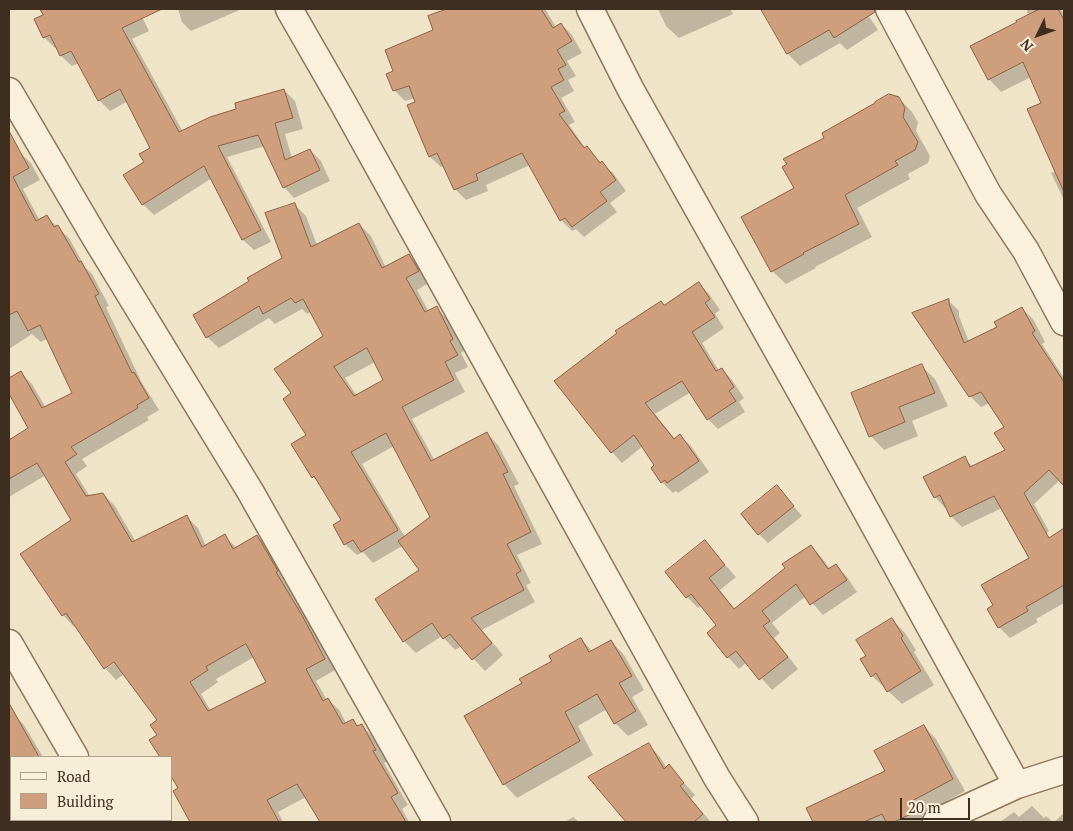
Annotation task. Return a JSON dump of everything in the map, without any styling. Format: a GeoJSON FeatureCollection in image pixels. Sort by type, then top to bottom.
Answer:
{"type":"FeatureCollection","features":[{"type":"Feature","properties":{"kind":"street"},"geometry":{"type":"LineString","coordinates":[[289,9],[343,103],[712,770],[745,822]]}},
{"type":"Feature","properties":{"kind":"street"},"geometry":{"type":"LineString","coordinates":[[590,9],[631,90],[814,416],[1017,785]]}},
{"type":"Feature","properties":{"kind":"street"},"geometry":{"type":"LineString","coordinates":[[889,9],[988,194],[1026,251],[1064,322]]}},
{"type":"Feature","properties":{"kind":"street"},"geometry":{"type":"LineString","coordinates":[[9,91],[96,239],[250,491],[437,822]]}},
{"type":"Feature","properties":{"kind":"street"},"geometry":{"type":"LineString","coordinates":[[9,643],[74,756]]}},
{"type":"Feature","properties":{"kind":"street"},"geometry":{"type":"LineString","coordinates":[[936,822],[1017,785],[1064,770]]}},
{"type":"Feature","properties":{"kind":"building"},"geometry":{"type":"Polygon","coordinates":[[[40,9],[162,9],[122,28],[179,132],[210,117],[236,109],[235,103],[284,89],[293,118],[275,123],[285,160],[310,149],[320,170],[283,188],[258,135],[218,146],[261,230],[242,240],[204,166],[142,205],[123,175],[144,162],[139,154],[150,148],[120,89],[98,101],[71,51],[60,56],[50,35],[43,38],[34,19],[43,15],[40,9]]]}},
{"type":"Feature","properties":{"kind":"building"},"geometry":{"type":"Polygon","coordinates":[[[447,9],[541,9],[553,28],[561,23],[572,41],[557,50],[566,65],[558,69],[564,80],[551,87],[565,111],[559,114],[584,148],[587,146],[600,163],[602,161],[616,180],[600,192],[607,201],[572,227],[565,218],[560,221],[522,153],[476,174],[478,180],[454,190],[437,153],[429,157],[407,105],[415,102],[409,86],[393,91],[386,74],[393,71],[385,50],[433,30],[428,16],[447,9]]]}},
{"type":"Feature","properties":{"kind":"building"},"geometry":{"type":"Polygon","coordinates":[[[761,9],[874,9],[875,12],[834,38],[829,30],[787,54],[761,9]]]}},
{"type":"Feature","properties":{"kind":"building"},"geometry":{"type":"Polygon","coordinates":[[[1040,9],[1058,9],[1064,20],[1064,192],[1027,109],[1041,103],[1023,62],[988,80],[970,46],[1040,9]]]}},
{"type":"Feature","properties":{"kind":"building"},"geometry":{"type":"Polygon","coordinates":[[[889,94],[899,97],[905,108],[903,117],[918,142],[915,150],[895,161],[898,165],[845,195],[859,224],[771,272],[741,217],[794,188],[782,167],[787,164],[783,159],[824,138],[822,133],[889,94]]]}},
{"type":"Feature","properties":{"kind":"building"},"geometry":{"type":"Polygon","coordinates":[[[9,131],[29,168],[13,177],[36,221],[47,215],[54,227],[58,225],[79,262],[81,261],[99,294],[95,296],[132,373],[134,372],[149,398],[137,405],[138,408],[71,447],[77,454],[65,462],[86,496],[103,493],[132,542],[187,515],[202,547],[225,534],[233,549],[257,535],[325,659],[306,669],[323,701],[328,698],[343,724],[353,719],[357,726],[362,724],[376,750],[373,751],[398,793],[391,797],[406,822],[320,822],[297,784],[267,800],[279,822],[190,822],[173,791],[178,788],[172,778],[172,756],[159,756],[149,740],[157,735],[150,725],[157,720],[114,662],[104,669],[66,613],[62,616],[20,554],[71,520],[37,463],[9,479],[9,440],[28,428],[9,394],[9,378],[21,371],[42,408],[72,393],[40,325],[28,331],[17,311],[9,315],[9,131]],[[246,644],[206,667],[208,670],[190,682],[208,711],[266,682],[246,644]]]}},
{"type":"Feature","properties":{"kind":"building"},"geometry":{"type":"Polygon","coordinates":[[[295,203],[311,247],[359,223],[382,268],[409,254],[419,271],[406,278],[425,312],[437,306],[453,339],[450,341],[458,355],[445,362],[454,380],[402,407],[431,461],[487,432],[508,472],[503,474],[531,532],[507,544],[521,571],[516,574],[524,590],[471,618],[492,643],[472,660],[450,634],[443,639],[432,623],[403,642],[375,599],[419,570],[398,541],[430,517],[386,433],[351,452],[398,530],[361,552],[353,540],[344,545],[333,525],[341,520],[314,476],[312,478],[291,444],[306,435],[283,399],[291,393],[274,369],[323,336],[303,299],[295,303],[291,298],[263,314],[259,306],[206,338],[193,315],[249,281],[247,278],[282,258],[265,213],[295,203]],[[367,348],[334,367],[354,396],[383,380],[367,348]]]}},
{"type":"Feature","properties":{"kind":"building"},"geometry":{"type":"Polygon","coordinates":[[[699,282],[710,299],[705,303],[715,317],[692,332],[716,371],[722,368],[734,387],[729,391],[736,401],[707,420],[682,381],[645,403],[674,439],[680,434],[699,461],[667,483],[665,480],[661,483],[651,468],[654,465],[634,435],[611,453],[554,381],[617,333],[615,331],[661,301],[664,305],[699,282]]]}},
{"type":"Feature","properties":{"kind":"building"},"geometry":{"type":"Polygon","coordinates":[[[949,299],[949,304],[964,343],[997,327],[994,322],[1022,307],[1035,331],[1032,333],[1064,382],[1064,486],[1049,470],[1024,493],[1049,538],[1064,528],[1064,585],[1026,607],[1028,611],[998,628],[987,609],[993,605],[981,585],[1029,558],[994,496],[950,517],[940,495],[934,498],[923,477],[965,456],[970,467],[1005,450],[994,433],[1004,427],[981,392],[969,397],[912,313],[949,299]]]}},
{"type":"Feature","properties":{"kind":"building"},"geometry":{"type":"Polygon","coordinates":[[[922,364],[935,393],[899,407],[905,422],[869,437],[851,393],[922,364]]]}},
{"type":"Feature","properties":{"kind":"building"},"geometry":{"type":"Polygon","coordinates":[[[777,485],[794,506],[758,535],[741,514],[777,485]]]}},
{"type":"Feature","properties":{"kind":"building"},"geometry":{"type":"Polygon","coordinates":[[[705,540],[725,565],[709,578],[734,609],[785,568],[782,564],[811,545],[828,569],[836,564],[847,580],[810,605],[796,584],[762,611],[770,621],[763,626],[788,657],[759,680],[736,651],[727,658],[707,633],[716,625],[691,594],[686,598],[665,572],[705,540]]]}},
{"type":"Feature","properties":{"kind":"building"},"geometry":{"type":"Polygon","coordinates":[[[892,618],[903,636],[901,638],[921,671],[887,692],[876,673],[871,677],[860,659],[866,656],[856,640],[892,618]]]}},
{"type":"Feature","properties":{"kind":"building"},"geometry":{"type":"Polygon","coordinates":[[[581,638],[589,652],[611,640],[632,676],[619,683],[636,711],[614,724],[597,694],[565,712],[580,741],[503,785],[464,716],[522,683],[519,679],[552,661],[549,656],[581,638]]]}},
{"type":"Feature","properties":{"kind":"building"},"geometry":{"type":"Polygon","coordinates":[[[9,703],[38,756],[9,757],[9,703]]]}},
{"type":"Feature","properties":{"kind":"building"},"geometry":{"type":"Polygon","coordinates":[[[924,725],[953,779],[910,802],[915,812],[894,822],[886,822],[882,814],[864,822],[813,822],[806,808],[885,771],[874,751],[924,725]]]}},
{"type":"Feature","properties":{"kind":"building"},"geometry":{"type":"Polygon","coordinates":[[[649,743],[664,769],[669,764],[684,783],[680,786],[703,814],[694,822],[626,822],[588,777],[649,743]]]}}]}
